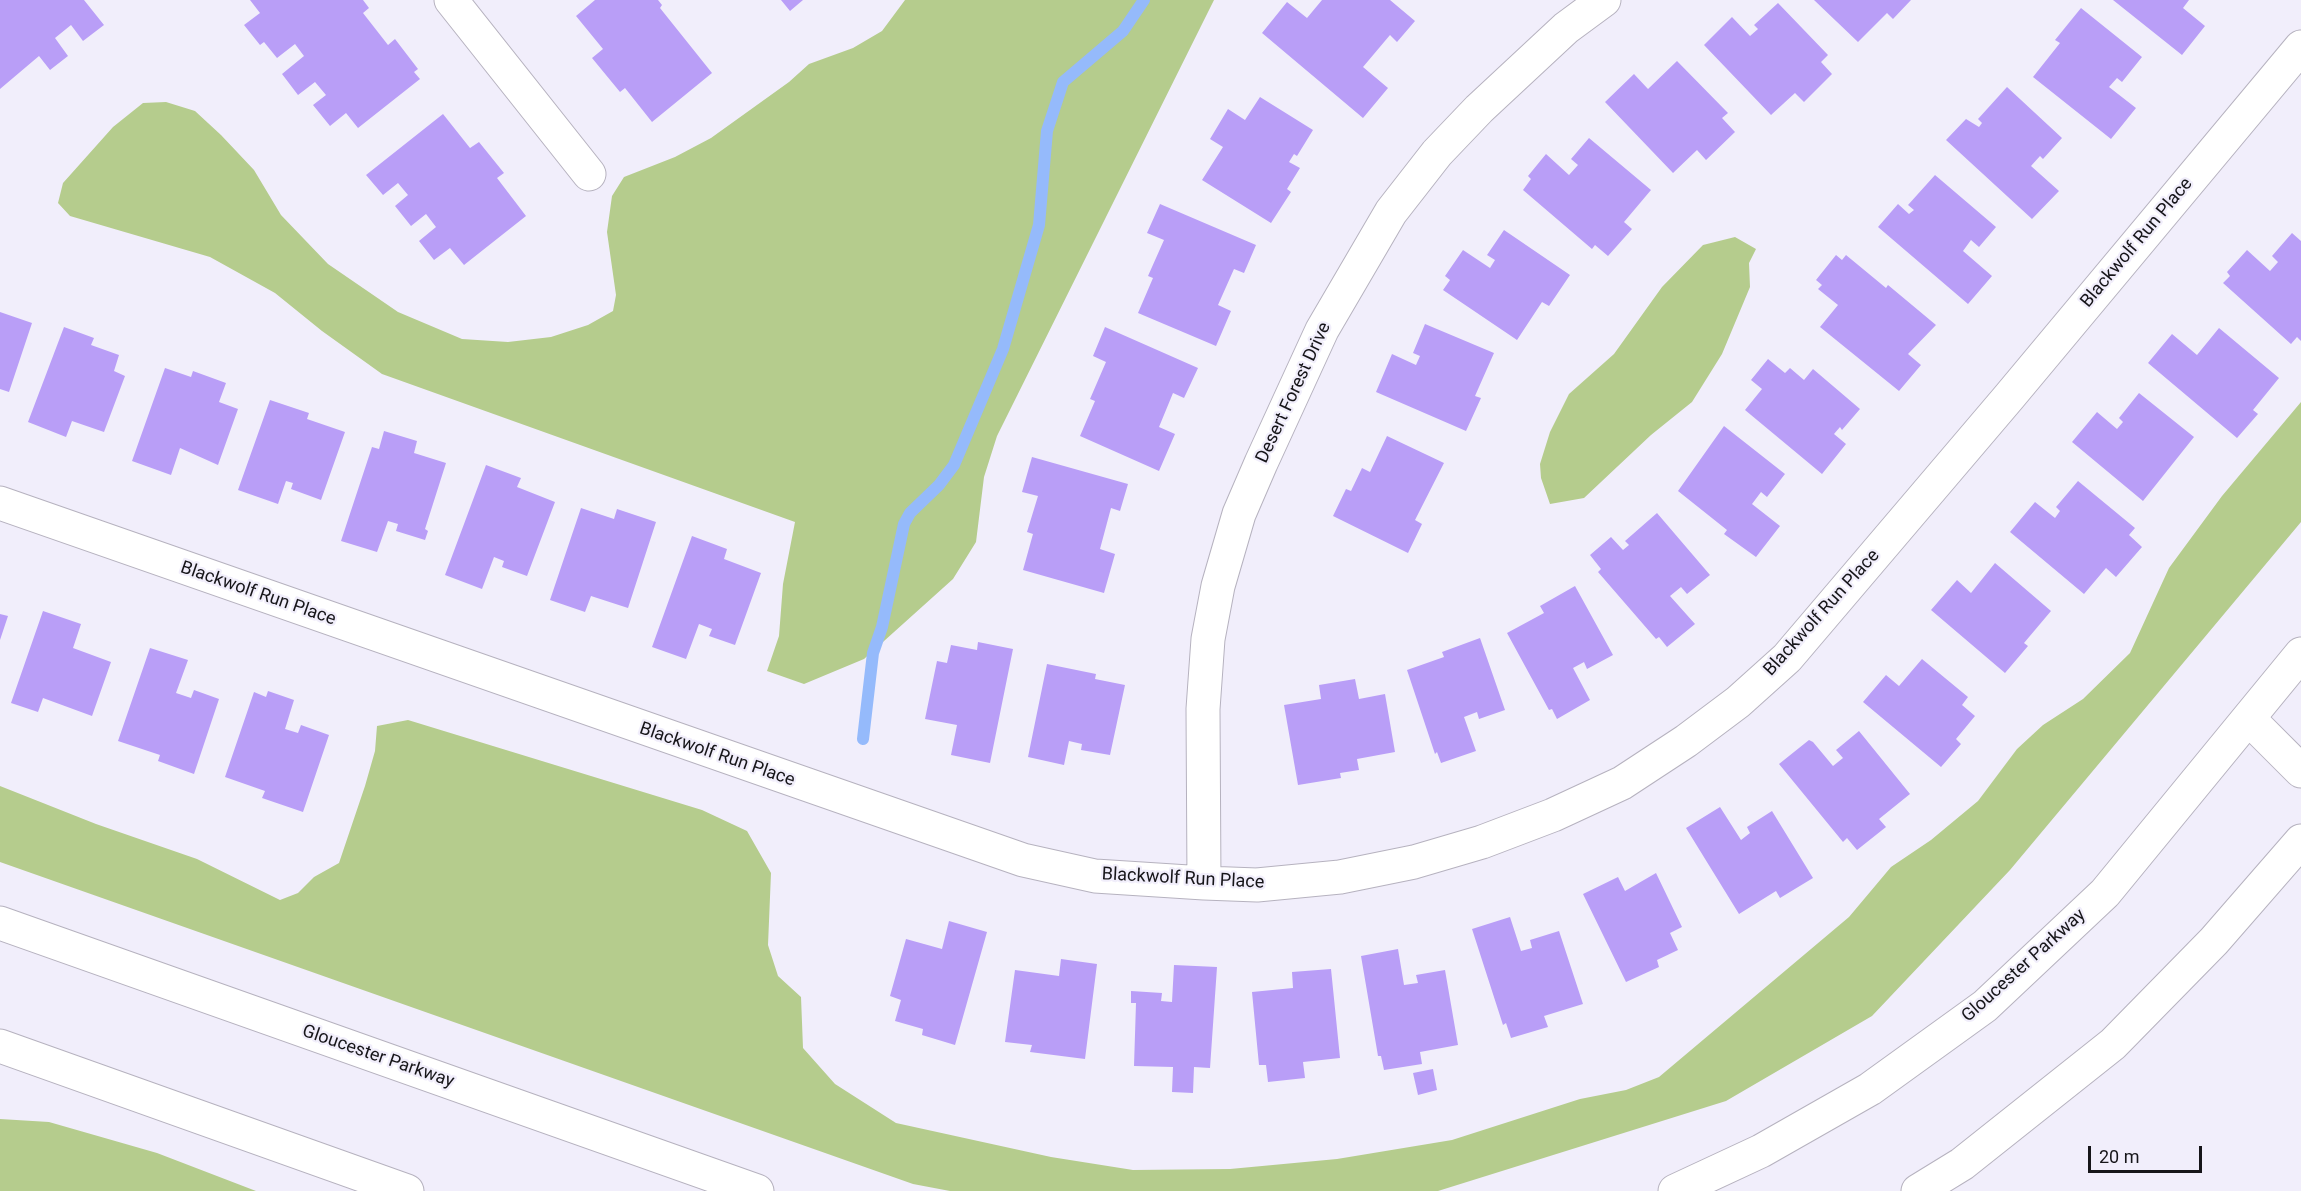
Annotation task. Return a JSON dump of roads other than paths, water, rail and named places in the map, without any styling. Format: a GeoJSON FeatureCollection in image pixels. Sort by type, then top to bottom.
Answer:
{"type":"FeatureCollection","features":[{"type":"Feature","properties":{"kind":"street"},"geometry":{"type":"LineString","coordinates":[[451,0],[589,174]]}},
{"type":"Feature","properties":{"kind":"street","name":"Desert Forest Drive"},"geometry":{"type":"LineString","coordinates":[[1204,883],[1203,709],[1208,639],[1218,586],[1239,514],[1261,463],[1322,330],[1391,212],[1437,153],[1479,109],[1566,28],[1604,0]]}},
{"type":"Feature","properties":{"kind":"street","name":"Blackwolf Run Place"},"geometry":{"type":"LineString","coordinates":[[0,504],[1023,860],[1095,876],[1204,883],[1257,885],[1340,878],[1414,862],[1482,842],[1553,815],[1622,783],[1686,741],[1738,702],[1787,658],[2009,397],[2301,47]]}},
{"type":"Feature","properties":{"kind":"street","name":"Gloucester Parkway"},"geometry":{"type":"LineString","coordinates":[[1674,1191],[1761,1151],[1870,1089],[1985,1006],[2105,893],[2301,654]]}},
{"type":"Feature","properties":{"kind":"street"},"geometry":{"type":"LineString","coordinates":[[2249,719],[2301,771]]}},
{"type":"Feature","properties":{"kind":"street"},"geometry":{"type":"LineString","coordinates":[[1918,1191],[1962,1164],[2113,1044],[2214,941],[2301,841]]}},
{"type":"Feature","properties":{"kind":"street","name":"Gloucester Parkway"},"geometry":{"type":"LineString","coordinates":[[0,923],[757,1191]]}},
{"type":"Feature","properties":{"kind":"street"},"geometry":{"type":"LineString","coordinates":[[0,1046],[407,1191]]}},
{"type":"Feature","properties":{"kind":"waterway"},"geometry":{"type":"LineString","coordinates":[[863,739],[873,653],[882,627],[904,524],[910,513],[939,485],[954,465],[1003,349],[1039,225],[1047,131],[1063,82],[1123,31],[1144,0]]}}]}
